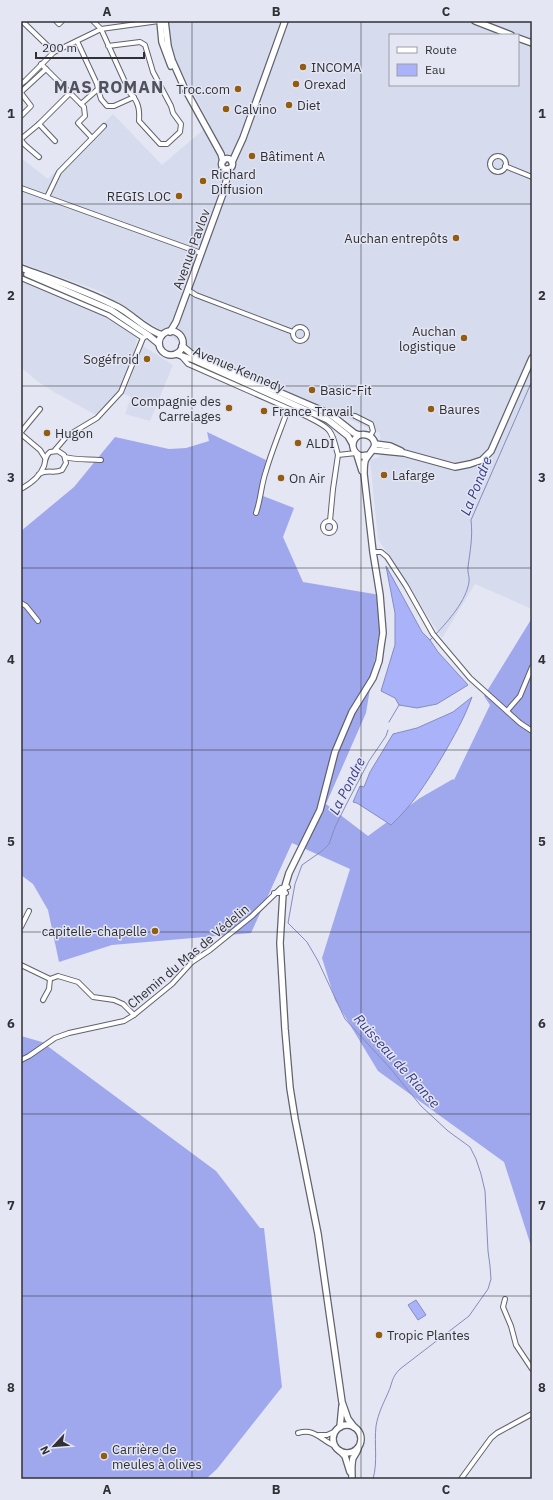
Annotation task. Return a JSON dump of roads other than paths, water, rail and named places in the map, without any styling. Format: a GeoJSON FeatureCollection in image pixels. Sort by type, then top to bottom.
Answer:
{"type":"FeatureCollection","features":[{"type":"Feature","properties":{"kind":"main road"},"geometry":{"type":"LineString","coordinates":[[159,21],[165,52],[174,71],[184,86]]}},
{"type":"Feature","properties":{"kind":"main road"},"geometry":{"type":"LineString","coordinates":[[165,21],[168,46],[172,60],[184,86],[221,154],[232,166],[226,169]]}},
{"type":"Feature","properties":{"kind":"main road"},"geometry":{"type":"LineString","coordinates":[[228,160],[236,155],[285,21]]}},
{"type":"Feature","properties":{"kind":"main road"},"geometry":{"type":"LineString","coordinates":[[475,21],[508,34]]}},
{"type":"Feature","properties":{"kind":"main road"},"geometry":{"type":"LineString","coordinates":[[519,38],[532,43]]}},
{"type":"Feature","properties":{"kind":"main road","name":"Avenue Pavlov"},"geometry":{"type":"LineString","coordinates":[[170,332],[176,322],[226,183],[226,169],[222,166],[228,160]]}},
{"type":"Feature","properties":{"kind":"main road"},"geometry":{"type":"LineString","coordinates":[[21,268],[73,287],[119,308],[158,334],[162,335],[170,332],[178,334]]}},
{"type":"Feature","properties":{"kind":"main road"},"geometry":{"type":"LineString","coordinates":[[21,272],[111,310],[145,336],[159,344],[162,351],[168,355],[178,355],[182,346],[182,339],[178,334],[176,322]]}},
{"type":"Feature","properties":{"kind":"main road"},"geometry":{"type":"LineString","coordinates":[[159,344],[162,335]]}},
{"type":"Feature","properties":{"kind":"main road","name":"Avenue Kennedy"},"geometry":{"type":"LineString","coordinates":[[182,346],[193,355],[330,414],[354,433],[370,436]]}},
{"type":"Feature","properties":{"kind":"main road","name":"Avenue Kennedy"},"geometry":{"type":"LineString","coordinates":[[178,355],[194,360],[328,420],[348,436],[366,481]]}},
{"type":"Feature","properties":{"kind":"main road"},"geometry":{"type":"LineString","coordinates":[[374,447],[455,466],[470,464],[482,460],[491,451],[532,358]]}},
{"type":"Feature","properties":{"kind":"main road"},"geometry":{"type":"LineString","coordinates":[[352,445],[354,440],[359,435]]}},
{"type":"Feature","properties":{"kind":"main road"},"geometry":{"type":"LineString","coordinates":[[370,436],[374,447]]}},
{"type":"Feature","properties":{"kind":"main road"},"geometry":{"type":"LineString","coordinates":[[352,1479],[352,1466],[354,1457],[361,1442],[361,1435],[350,1422],[342,1402],[318,1234],[295,1119],[290,1088],[280,943],[282,914],[289,873],[320,810],[335,752],[346,725],[355,706],[373,678],[378,661],[383,633],[380,595],[373,554],[364,466],[368,455],[374,447]]}},
{"type":"Feature","properties":{"kind":"main road"},"geometry":{"type":"LineString","coordinates":[[356,454],[361,456],[368,455]]}},
{"type":"Feature","properties":{"kind":"main road"},"geometry":{"type":"LineString","coordinates":[[342,1402],[338,1429],[333,1438],[335,1446],[345,1456],[352,1479]]}},
{"type":"Feature","properties":{"kind":"main road"},"geometry":{"type":"LineString","coordinates":[[338,1429],[347,1425],[354,1427]]}},
{"type":"Feature","properties":{"kind":"main road"},"geometry":{"type":"LineString","coordinates":[[340,1451],[350,1453],[358,1448]]}},
{"type":"Feature","properties":{"kind":"street"},"geometry":{"type":"LineString","coordinates":[[22,21],[54,52]]}},
{"type":"Feature","properties":{"kind":"street"},"geometry":{"type":"LineString","coordinates":[[56,21],[59,24],[62,21]]}},
{"type":"Feature","properties":{"kind":"street"},"geometry":{"type":"LineString","coordinates":[[93,21],[102,29],[108,46],[140,111],[140,120],[160,144],[167,144],[180,132],[181,124],[173,113],[171,106],[153,72],[144,45],[140,42],[108,46]]}},
{"type":"Feature","properties":{"kind":"street"},"geometry":{"type":"LineString","coordinates":[[21,84],[54,52],[102,29],[159,21]]}},
{"type":"Feature","properties":{"kind":"street"},"geometry":{"type":"LineString","coordinates":[[77,41],[97,84],[101,99],[107,106],[114,106],[134,97]]}},
{"type":"Feature","properties":{"kind":"street"},"geometry":{"type":"LineString","coordinates":[[41,64],[84,108],[85,116],[78,123],[92,138]]}},
{"type":"Feature","properties":{"kind":"street"},"geometry":{"type":"LineString","coordinates":[[21,116],[31,106],[21,93],[46,69]]}},
{"type":"Feature","properties":{"kind":"street"},"geometry":{"type":"LineString","coordinates":[[81,104],[98,89]]}},
{"type":"Feature","properties":{"kind":"street"},"geometry":{"type":"LineString","coordinates":[[39,157],[21,140],[70,92]]}},
{"type":"Feature","properties":{"kind":"street"},"geometry":{"type":"LineString","coordinates":[[38,124],[55,141]]}},
{"type":"Feature","properties":{"kind":"street"},"geometry":{"type":"LineString","coordinates":[[47,197],[59,172],[104,126]]}},
{"type":"Feature","properties":{"kind":"street"},"geometry":{"type":"LineString","coordinates":[[505,166],[532,177]]}},
{"type":"Feature","properties":{"kind":"street"},"geometry":{"type":"LineString","coordinates":[[21,188],[201,254]]}},
{"type":"Feature","properties":{"kind":"street"},"geometry":{"type":"LineString","coordinates":[[21,278],[108,315],[145,336],[121,392],[97,418],[67,436],[55,450],[50,452],[45,458]]}},
{"type":"Feature","properties":{"kind":"street"},"geometry":{"type":"LineString","coordinates":[[188,290],[196,295],[292,332]]}},
{"type":"Feature","properties":{"kind":"street"},"geometry":{"type":"LineString","coordinates":[[185,298],[196,295]]}},
{"type":"Feature","properties":{"kind":"street"},"geometry":{"type":"LineString","coordinates":[[178,355],[188,364],[326,426],[330,430],[338,455],[330,521]]}},
{"type":"Feature","properties":{"kind":"street"},"geometry":{"type":"LineString","coordinates":[[40,409],[21,433],[40,450],[45,458],[45,463],[40,474]]}},
{"type":"Feature","properties":{"kind":"street"},"geometry":{"type":"LineString","coordinates":[[256,513],[259,503],[260,490],[266,470],[288,409]]}},
{"type":"Feature","properties":{"kind":"street"},"geometry":{"type":"LineString","coordinates":[[355,416],[371,424],[373,431],[370,436]]}},
{"type":"Feature","properties":{"kind":"street"},"geometry":{"type":"LineString","coordinates":[[61,443],[61,452]]}},
{"type":"Feature","properties":{"kind":"street"},"geometry":{"type":"LineString","coordinates":[[347,453],[352,445]]}},
{"type":"Feature","properties":{"kind":"street"},"geometry":{"type":"LineString","coordinates":[[40,450],[50,452]]}},
{"type":"Feature","properties":{"kind":"street"},"geometry":{"type":"LineString","coordinates":[[55,450],[61,452],[65,457],[66,463]]}},
{"type":"Feature","properties":{"kind":"street"},"geometry":{"type":"LineString","coordinates":[[338,455],[347,453],[356,454]]}},
{"type":"Feature","properties":{"kind":"street"},"geometry":{"type":"LineString","coordinates":[[65,457],[71,459],[83,458],[101,460]]}},
{"type":"Feature","properties":{"kind":"street"},"geometry":{"type":"LineString","coordinates":[[21,489],[45,471],[55,472],[62,470],[66,463],[71,459]]}},
{"type":"Feature","properties":{"kind":"street"},"geometry":{"type":"LineString","coordinates":[[45,463],[51,471]]}},
{"type":"Feature","properties":{"kind":"street"},"geometry":{"type":"LineString","coordinates":[[373,554],[380,552],[385,555],[406,586],[434,635],[470,678],[532,731]]}},
{"type":"Feature","properties":{"kind":"street"},"geometry":{"type":"LineString","coordinates":[[21,603],[26,606],[38,621]]}},
{"type":"Feature","properties":{"kind":"street"},"geometry":{"type":"LineString","coordinates":[[507,711],[520,696],[532,667]]}},
{"type":"Feature","properties":{"kind":"street","name":"Chemin du Mas de Védelin"},"geometry":{"type":"LineString","coordinates":[[21,1060],[55,1038],[69,1033],[124,1021],[134,1015],[172,984],[192,962],[210,950],[252,916],[281,888],[286,890]]}},
{"type":"Feature","properties":{"kind":"street"},"geometry":{"type":"LineString","coordinates":[[21,928],[29,911]]}},
{"type":"Feature","properties":{"kind":"street"},"geometry":{"type":"LineString","coordinates":[[21,965],[50,979],[58,976],[78,982],[93,997],[114,1000],[123,1004],[134,1015]]}},
{"type":"Feature","properties":{"kind":"street"},"geometry":{"type":"LineString","coordinates":[[44,1000],[49,989],[50,979]]}},
{"type":"Feature","properties":{"kind":"street"},"geometry":{"type":"LineString","coordinates":[[505,1299],[503,1307],[511,1326],[516,1345],[532,1369]]}},
{"type":"Feature","properties":{"kind":"street"},"geometry":{"type":"LineString","coordinates":[[461,1479],[491,1438],[532,1414]]}},
{"type":"Feature","properties":{"kind":"street"},"geometry":{"type":"LineString","coordinates":[[318,1435],[327,1435],[338,1429]]}},
{"type":"Feature","properties":{"kind":"street"},"geometry":{"type":"LineString","coordinates":[[298,1433],[310,1432],[318,1435],[328,1443],[335,1446]]}},
{"type":"Feature","properties":{"kind":"water"},"geometry":{"type":"Polygon","coordinates":[[[386,566],[422,632],[468,685],[437,704],[417,708],[399,705],[395,698],[381,691],[395,645],[395,613],[386,566]]]}},
{"type":"Feature","properties":{"kind":"water"},"geometry":{"type":"Polygon","coordinates":[[[472,697],[466,713],[431,776],[399,818],[391,825],[357,803],[353,802],[360,786],[364,787],[370,772],[393,734],[417,728],[453,712],[472,697]]]}},
{"type":"Feature","properties":{"kind":"water"},"geometry":{"type":"Polygon","coordinates":[[[416,1300],[426,1315],[418,1320],[408,1305],[416,1300]]]}},
{"type":"Feature","properties":{"kind":"waterway","name":"La Pondre"},"geometry":{"type":"LineString","coordinates":[[436,634],[461,603],[467,589],[469,580],[468,569],[472,526],[471,520],[532,381]]}},
{"type":"Feature","properties":{"kind":"waterway","name":"La Pondre"},"geometry":{"type":"LineString","coordinates":[[430,640],[434,636]]}},
{"type":"Feature","properties":{"kind":"waterway","name":"La Pondre"},"geometry":{"type":"LineString","coordinates":[[389,722],[399,705]]}},
{"type":"Feature","properties":{"kind":"waterway","name":"Ruisseau de Rianse"},"geometry":{"type":"LineString","coordinates":[[373,1479],[375,1466],[376,1426],[392,1380],[400,1369],[469,1316],[488,1289],[491,1279],[485,1191],[476,1159],[470,1147],[448,1131],[421,1106],[390,1068],[345,1019],[318,961],[307,942],[288,923],[295,884],[302,865],[322,851],[329,844],[335,827],[347,803],[369,761],[386,736],[388,730]]}},
{"type":"Feature","properties":{"kind":"place","name":"INCOMA"},"geometry":{"type":"Point","coordinates":[303,67]}},
{"type":"Feature","properties":{"kind":"place","name":"Orexad"},"geometry":{"type":"Point","coordinates":[296,84]}},
{"type":"Feature","properties":{"kind":"place","name":"Troc.com"},"geometry":{"type":"Point","coordinates":[238,89]}},
{"type":"Feature","properties":{"kind":"place","name":"Diet"},"geometry":{"type":"Point","coordinates":[289,105]}},
{"type":"Feature","properties":{"kind":"place","name":"Calvino"},"geometry":{"type":"Point","coordinates":[226,109]}},
{"type":"Feature","properties":{"kind":"place","name":"Bâtiment A"},"geometry":{"type":"Point","coordinates":[252,156]}},
{"type":"Feature","properties":{"kind":"place","name":"Richard Diffusion"},"geometry":{"type":"Point","coordinates":[203,181]}},
{"type":"Feature","properties":{"kind":"place","name":"REGIS LOC"},"geometry":{"type":"Point","coordinates":[179,196]}},
{"type":"Feature","properties":{"kind":"place","name":"Auchan entrepôts"},"geometry":{"type":"Point","coordinates":[456,238]}},
{"type":"Feature","properties":{"kind":"place","name":"Auchan logistique"},"geometry":{"type":"Point","coordinates":[464,338]}},
{"type":"Feature","properties":{"kind":"place","name":"Sogéfroid"},"geometry":{"type":"Point","coordinates":[147,359]}},
{"type":"Feature","properties":{"kind":"place","name":"Basic-Fit"},"geometry":{"type":"Point","coordinates":[312,390]}},
{"type":"Feature","properties":{"kind":"place","name":"Compagnie des Carrelages"},"geometry":{"type":"Point","coordinates":[229,408]}},
{"type":"Feature","properties":{"kind":"place","name":"Baures"},"geometry":{"type":"Point","coordinates":[431,409]}},
{"type":"Feature","properties":{"kind":"place","name":"France Travail"},"geometry":{"type":"Point","coordinates":[264,411]}},
{"type":"Feature","properties":{"kind":"place","name":"Hugon"},"geometry":{"type":"Point","coordinates":[47,433]}},
{"type":"Feature","properties":{"kind":"place","name":"ALDI"},"geometry":{"type":"Point","coordinates":[298,443]}},
{"type":"Feature","properties":{"kind":"place","name":"Lafarge"},"geometry":{"type":"Point","coordinates":[384,475]}},
{"type":"Feature","properties":{"kind":"place","name":"On Air"},"geometry":{"type":"Point","coordinates":[281,478]}},
{"type":"Feature","properties":{"kind":"place","name":"capitelle-chapelle"},"geometry":{"type":"Point","coordinates":[155,931]}},
{"type":"Feature","properties":{"kind":"place","name":"Tropic Plantes"},"geometry":{"type":"Point","coordinates":[379,1335]}},
{"type":"Feature","properties":{"kind":"place","name":"Carrière de meules à olives"},"geometry":{"type":"Point","coordinates":[104,1456]}},
{"type":"Feature","properties":{"kind":"district","name":"MAS ROMAN"},"geometry":{"type":"Point","coordinates":[109,87]}}]}
